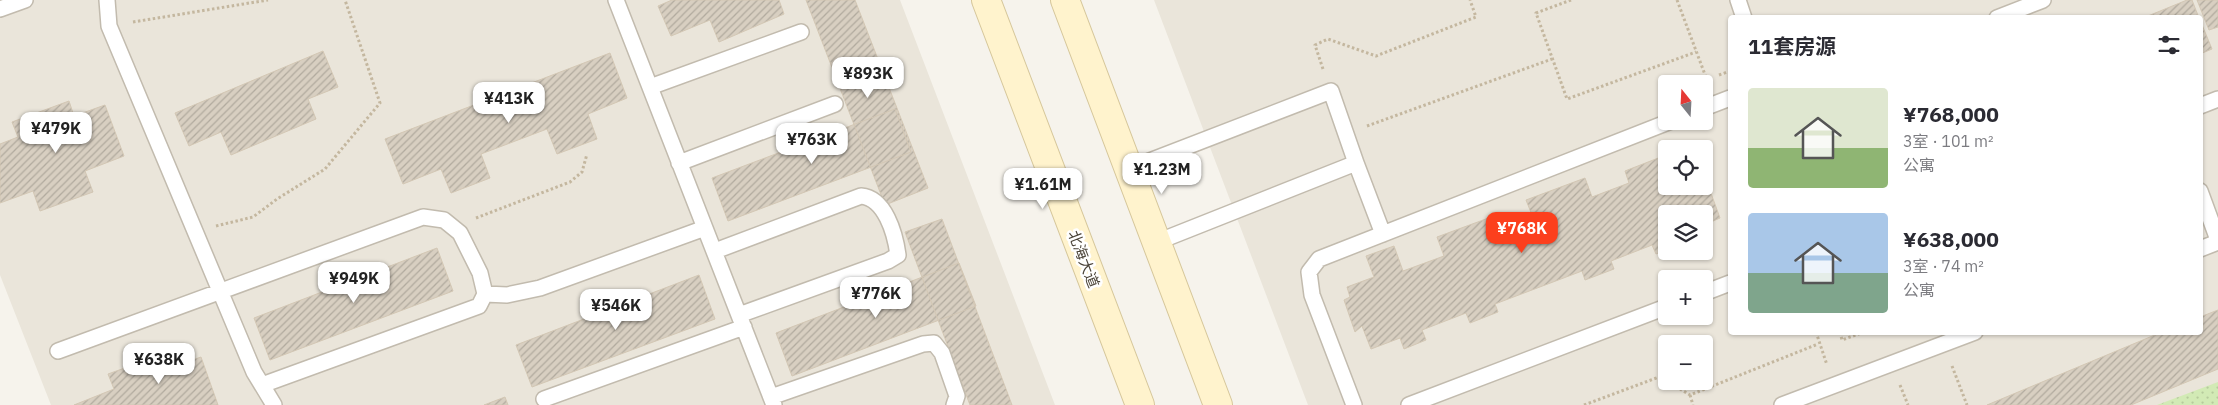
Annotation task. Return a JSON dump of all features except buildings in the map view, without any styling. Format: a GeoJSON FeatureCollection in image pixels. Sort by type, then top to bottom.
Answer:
{"type":"FeatureCollection","features":[{"type":"Feature","properties":{"kind":"street","name":"北海大道"},"geometry":{"type":"LineString","coordinates":[[986,0],[1140,405]]}},
{"type":"Feature","properties":{"kind":"street"},"geometry":{"type":"LineString","coordinates":[[1065,0],[1218,405]]}},
{"type":"Feature","properties":{"kind":"lane"},"geometry":{"type":"LineString","coordinates":[[0,9],[25,0]]}},
{"type":"Feature","properties":{"kind":"lane"},"geometry":{"type":"LineString","coordinates":[[107,0],[109,26],[254,372],[274,405]]}},
{"type":"Feature","properties":{"kind":"lane"},"geometry":{"type":"LineString","coordinates":[[616,0],[773,401],[923,344],[934,343],[942,353],[957,396],[954,405]]}},
{"type":"Feature","properties":{"kind":"lane"},"geometry":{"type":"LineString","coordinates":[[1738,0],[1743,15]]}},
{"type":"Feature","properties":{"kind":"lane"},"geometry":{"type":"LineString","coordinates":[[2004,15],[2042,0]]}},
{"type":"Feature","properties":{"kind":"lane"},"geometry":{"type":"LineString","coordinates":[[650,88],[801,32]]}},
{"type":"Feature","properties":{"kind":"lane"},"geometry":{"type":"LineString","coordinates":[[1129,168],[1331,91],[1383,234]]}},
{"type":"Feature","properties":{"kind":"lane"},"geometry":{"type":"LineString","coordinates":[[1713,105],[1728,99]]}},
{"type":"Feature","properties":{"kind":"lane"},"geometry":{"type":"LineString","coordinates":[[2203,105],[2218,99]]}},
{"type":"Feature","properties":{"kind":"lane"},"geometry":{"type":"LineString","coordinates":[[680,163],[834,104]]}},
{"type":"Feature","properties":{"kind":"lane"},"geometry":{"type":"LineString","coordinates":[[1354,405],[1312,295],[1308,272],[1319,259],[1658,126]]}},
{"type":"Feature","properties":{"kind":"lane"},"geometry":{"type":"LineString","coordinates":[[1157,242],[1356,163]]}},
{"type":"Feature","properties":{"kind":"lane"},"geometry":{"type":"LineString","coordinates":[[544,399],[742,321],[888,261],[898,255],[897,244],[880,205],[871,196],[861,196],[714,251]]}},
{"type":"Feature","properties":{"kind":"lane"},"geometry":{"type":"LineString","coordinates":[[2203,199],[2218,241],[2203,248]]}},
{"type":"Feature","properties":{"kind":"lane"},"geometry":{"type":"LineString","coordinates":[[58,351],[220,290],[423,218],[444,220],[460,233],[480,273],[485,294],[479,306],[262,385]]}},
{"type":"Feature","properties":{"kind":"lane"},"geometry":{"type":"LineString","coordinates":[[485,294],[507,295],[540,288],[704,228]]}},
{"type":"Feature","properties":{"kind":"lane"},"geometry":{"type":"LineString","coordinates":[[1713,290],[1728,284]]}},
{"type":"Feature","properties":{"kind":"lane"},"geometry":{"type":"LineString","coordinates":[[1409,405],[1658,310]]}},
{"type":"Feature","properties":{"kind":"lane"},"geometry":{"type":"LineString","coordinates":[[1782,405],[1968,335]]}},
{"type":"Feature","properties":{"kind":"path"},"geometry":{"type":"LineString","coordinates":[[109,26],[268,0]]}},
{"type":"Feature","properties":{"kind":"path"},"geometry":{"type":"LineString","coordinates":[[196,234],[228,222],[253,217],[277,199],[326,169],[380,103],[345,0]]}},
{"type":"Feature","properties":{"kind":"path"},"geometry":{"type":"LineString","coordinates":[[1331,91],[1315,45],[1328,39],[1376,56],[1476,17],[1470,0]]}},
{"type":"Feature","properties":{"kind":"path"},"geometry":{"type":"LineString","coordinates":[[1571,0],[1536,13],[1567,99],[1696,52]]}},
{"type":"Feature","properties":{"kind":"path"},"geometry":{"type":"LineString","coordinates":[[1677,0],[1707,80],[1728,71]]}},
{"type":"Feature","properties":{"kind":"path"},"geometry":{"type":"LineString","coordinates":[[1346,134],[1552,60]]}},
{"type":"Feature","properties":{"kind":"path"},"geometry":{"type":"LineString","coordinates":[[452,227],[570,182],[582,172],[587,154]]}},
{"type":"Feature","properties":{"kind":"path"},"geometry":{"type":"LineString","coordinates":[[1816,335],[1818,344],[1835,385]]}},
{"type":"Feature","properties":{"kind":"path"},"geometry":{"type":"LineString","coordinates":[[1841,335],[1842,340],[1856,335]]}},
{"type":"Feature","properties":{"kind":"path"},"geometry":{"type":"LineString","coordinates":[[1690,395],[1818,344]]}},
{"type":"Feature","properties":{"kind":"path"},"geometry":{"type":"LineString","coordinates":[[1944,344],[1967,405]]}},
{"type":"Feature","properties":{"kind":"path"},"geometry":{"type":"LineString","coordinates":[[1584,405],[1658,377]]}},
{"type":"Feature","properties":{"kind":"path"},"geometry":{"type":"LineString","coordinates":[[1681,390],[1690,395],[1693,405]]}},
{"type":"Feature","properties":{"kind":"shaded area"},"geometry":{"type":"Polygon","coordinates":[[[0,0],[900,0],[1055,405],[51,405],[0,275],[0,0]]]}},
{"type":"Feature","properties":{"kind":"shaded area"},"geometry":{"type":"Polygon","coordinates":[[[1154,0],[2218,0],[2218,405],[1308,405],[1154,0]]]}},
{"type":"Feature","properties":{"kind":"green space"},"geometry":{"type":"Polygon","coordinates":[[[2218,382],[2218,405],[2157,405],[2218,382]]]}}]}
